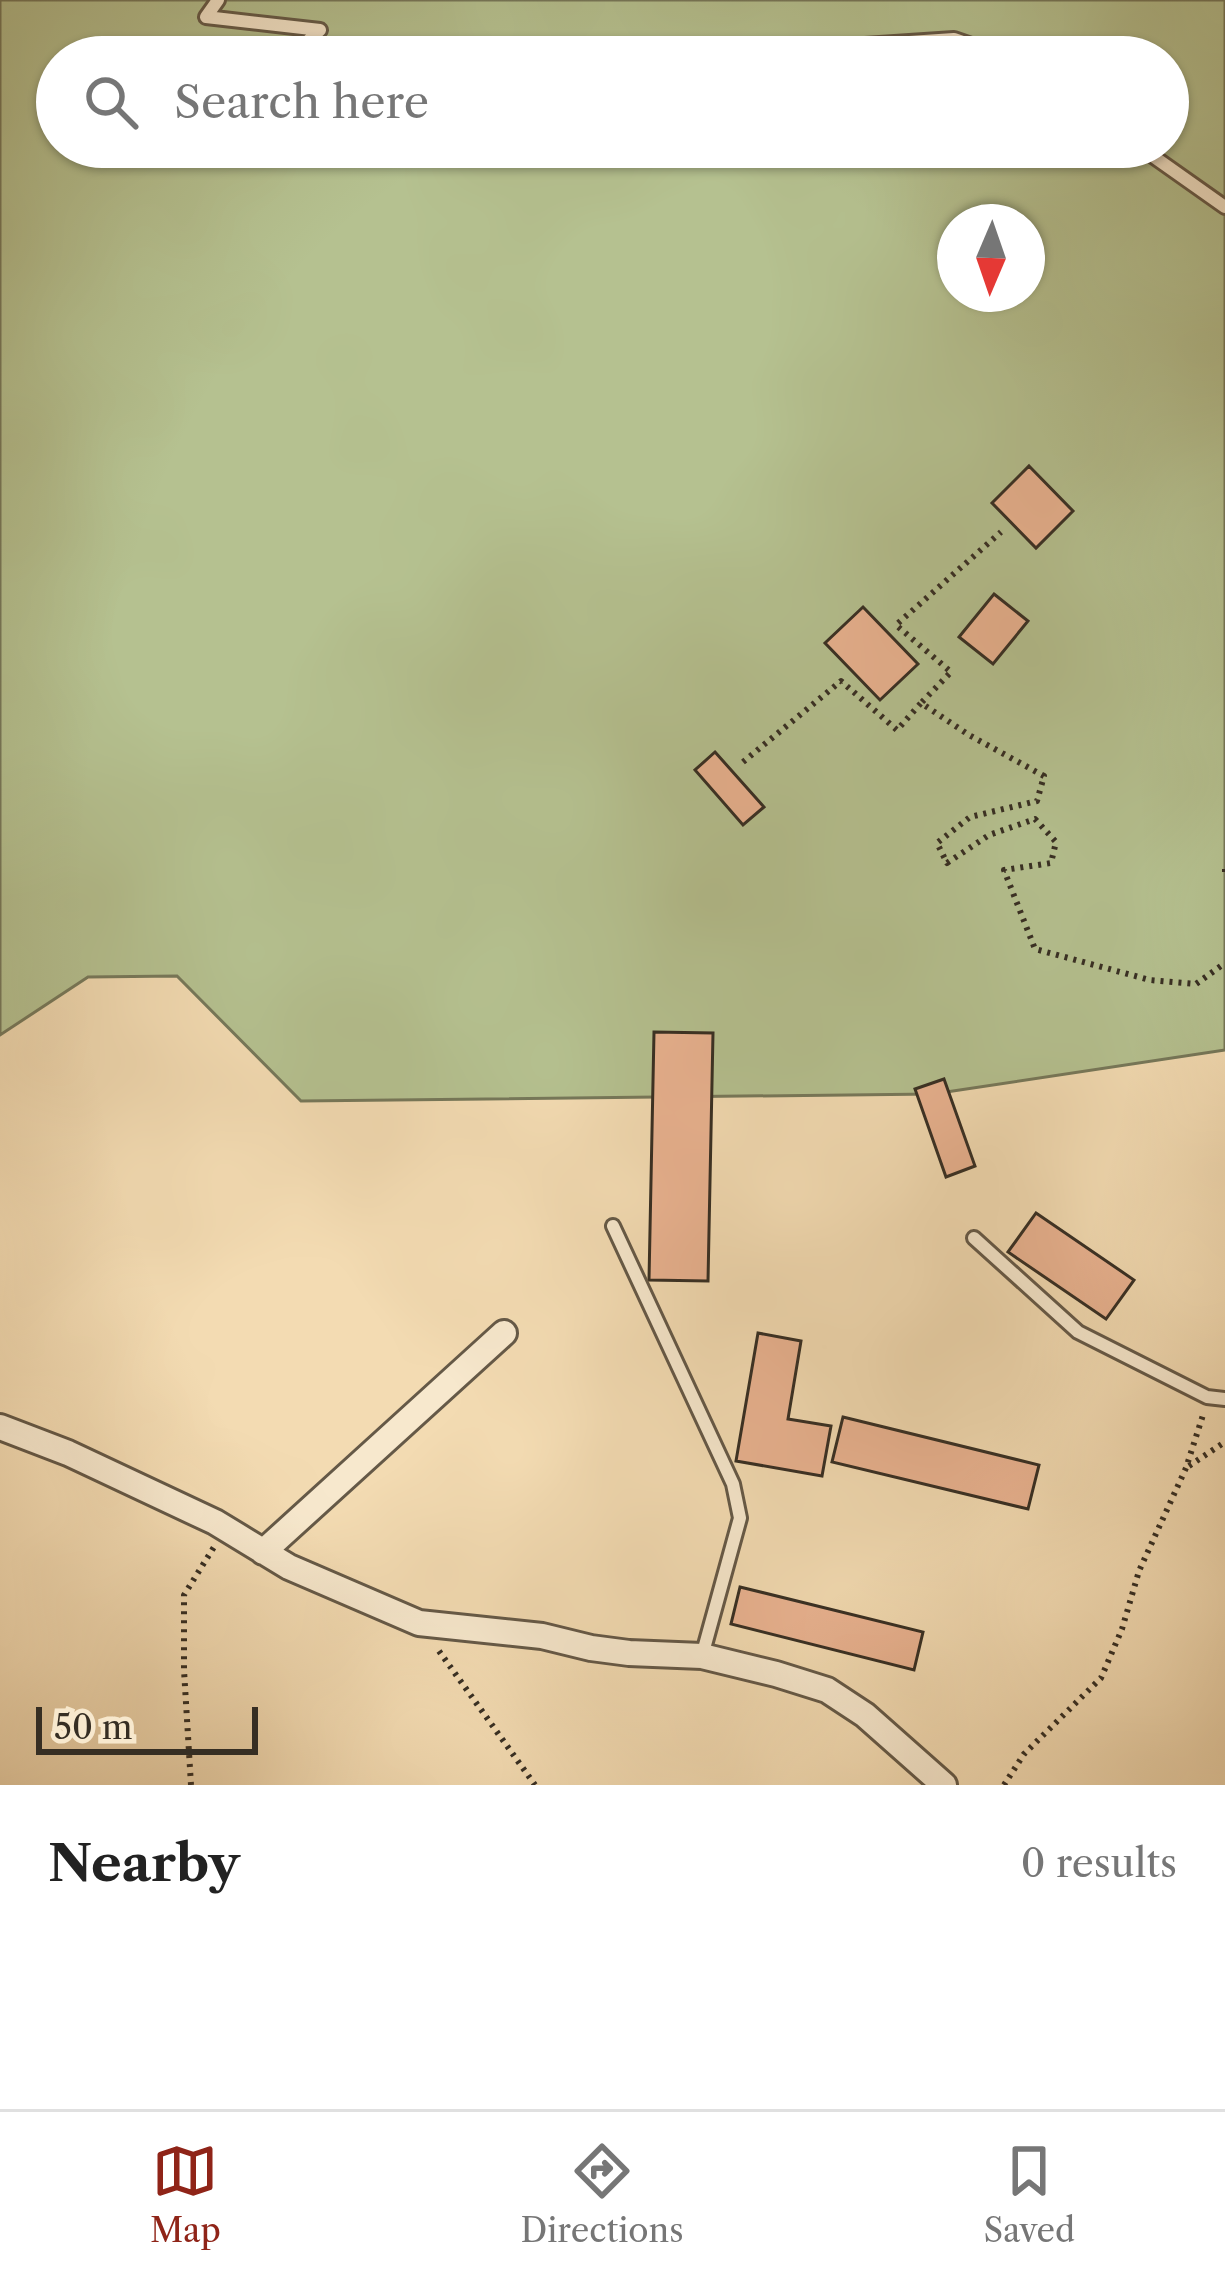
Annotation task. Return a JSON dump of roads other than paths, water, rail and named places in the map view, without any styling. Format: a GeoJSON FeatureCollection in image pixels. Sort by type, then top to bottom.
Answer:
{"type":"FeatureCollection","features":[{"type":"Feature","properties":{"kind":"street"},"geometry":{"type":"LineString","coordinates":[[263,1552],[504,1333]]}},
{"type":"Feature","properties":{"kind":"street"},"geometry":{"type":"LineString","coordinates":[[0,1427],[68,1453],[225,1528],[289,1568],[419,1623],[542,1636],[629,1653],[702,1656],[827,1690],[865,1715],[944,1785]]}},
{"type":"Feature","properties":{"kind":"lane"},"geometry":{"type":"LineString","coordinates":[[218,0],[206,17],[320,30],[313,36]]}},
{"type":"Feature","properties":{"kind":"lane"},"geometry":{"type":"LineString","coordinates":[[1170,168],[1225,207]]}},
{"type":"Feature","properties":{"kind":"lane"},"geometry":{"type":"LineString","coordinates":[[613,1226],[733,1484],[740,1519],[702,1656]]}},
{"type":"Feature","properties":{"kind":"lane"},"geometry":{"type":"LineString","coordinates":[[974,1238],[1078,1332],[1207,1397],[1225,1399]]}}]}
